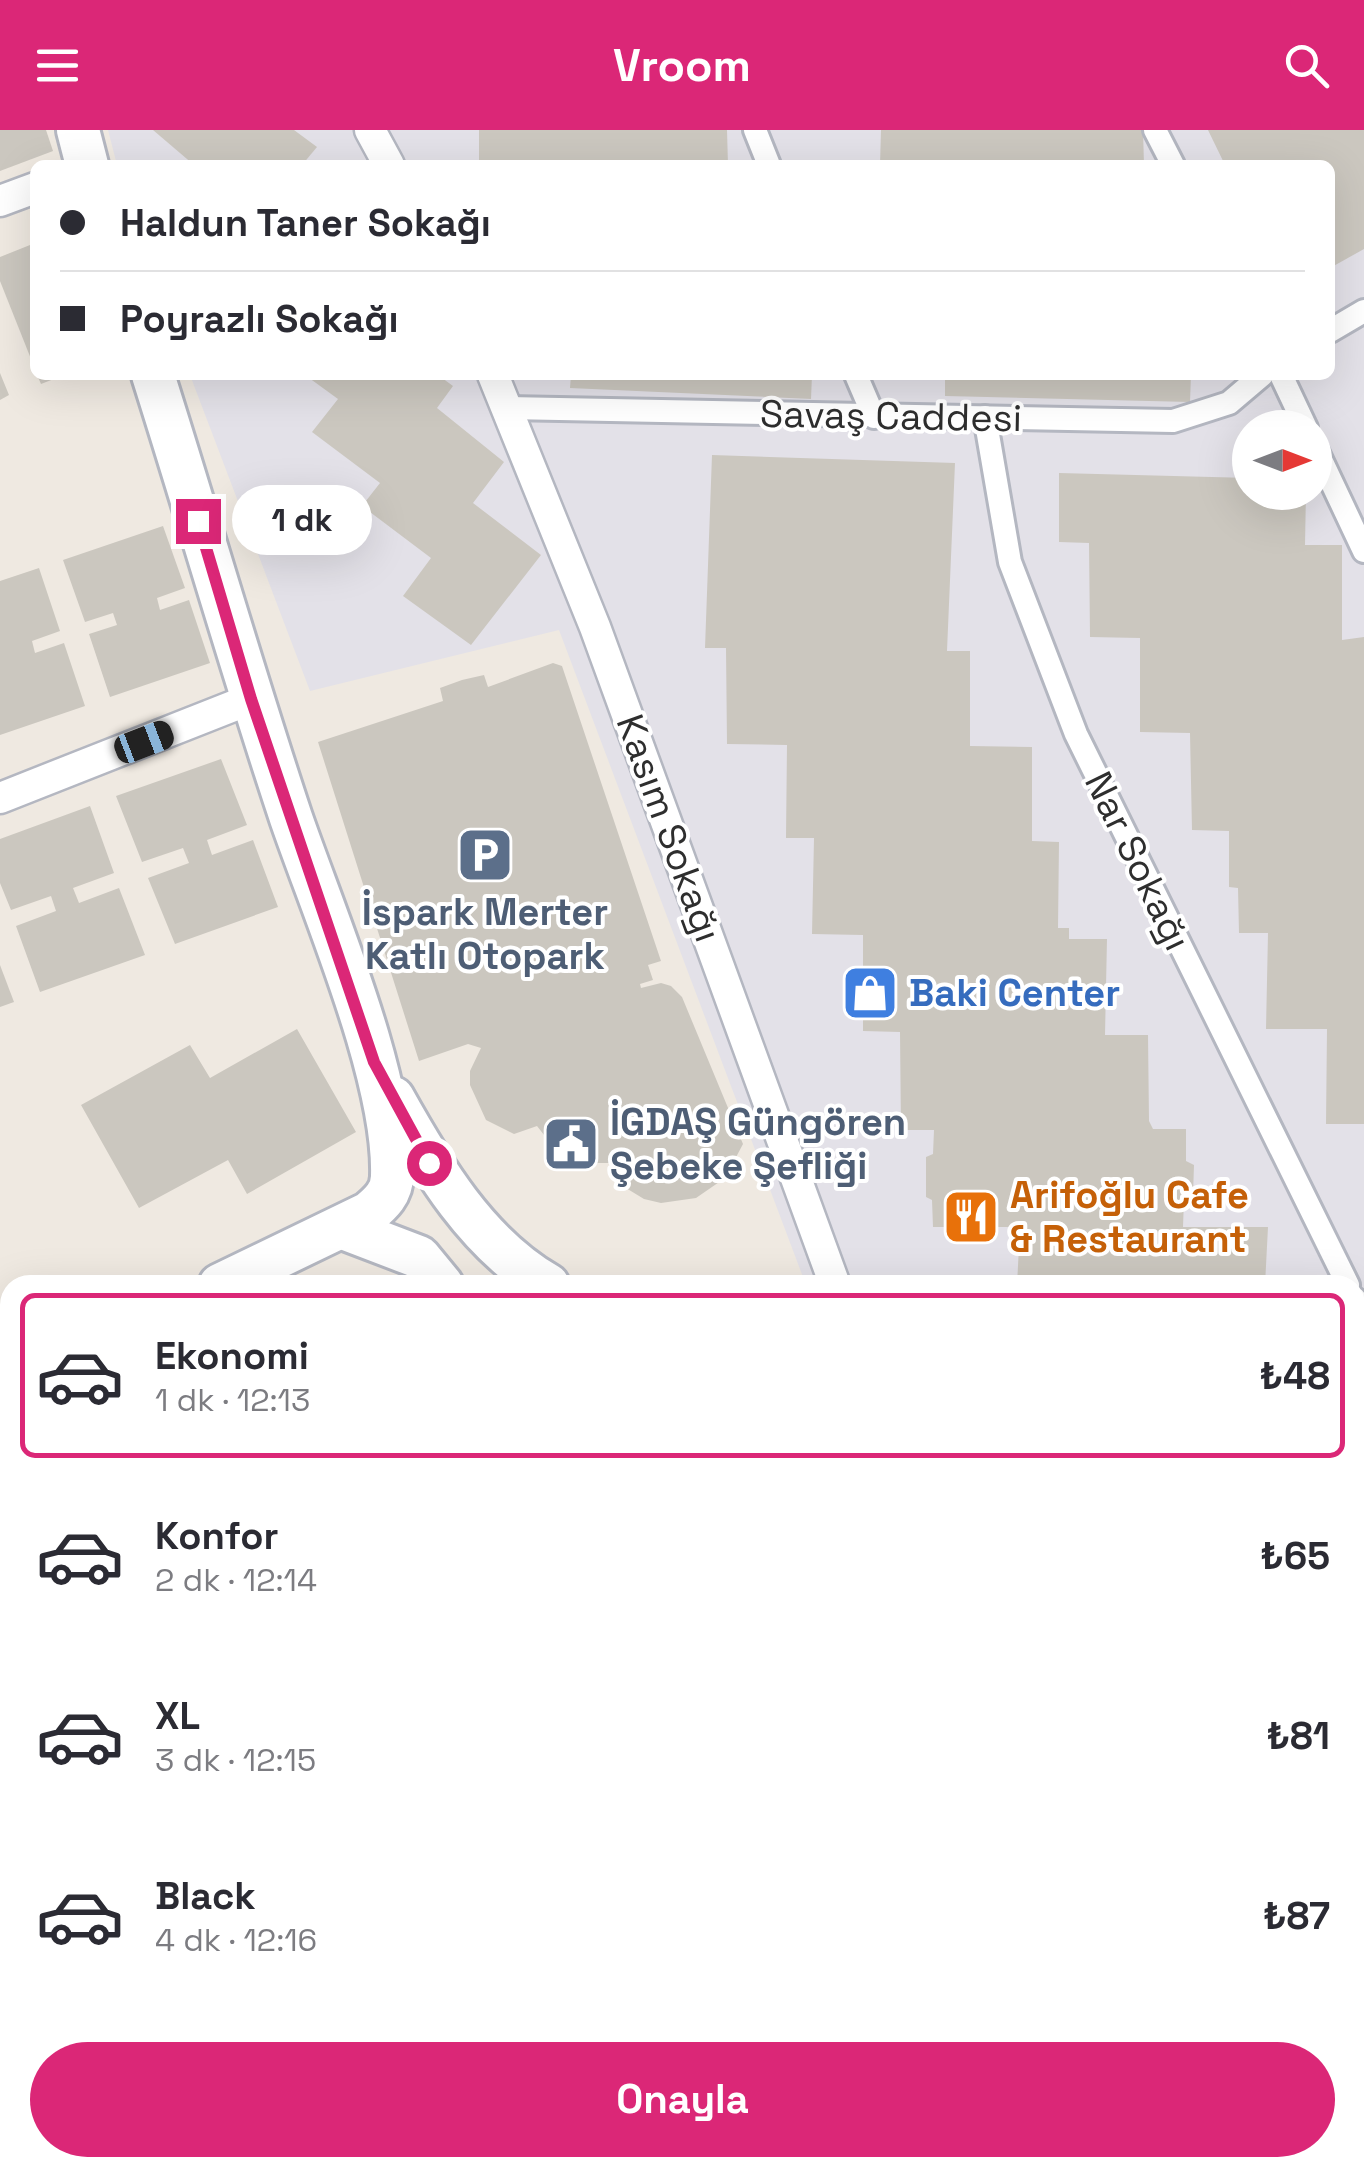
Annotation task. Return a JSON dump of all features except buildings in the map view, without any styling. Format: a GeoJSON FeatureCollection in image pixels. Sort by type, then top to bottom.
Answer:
{"type":"FeatureCollection","features":[{"type":"Feature","properties":{"kind":"main road"},"geometry":{"type":"LineString","coordinates":[[78,130],[86,160]]}},
{"type":"Feature","properties":{"kind":"main road"},"geometry":{"type":"LineString","coordinates":[[155,380],[251,699],[374,1062],[429,1163],[468,1214],[531,1275]]}},
{"type":"Feature","properties":{"kind":"main road"},"geometry":{"type":"LineString","coordinates":[[242,1275],[343,1228],[385,1199],[392,1180],[374,1062]]}},
{"type":"Feature","properties":{"kind":"main road"},"geometry":{"type":"LineString","coordinates":[[343,1228],[419,1256],[434,1275]]}},
{"type":"Feature","properties":{"kind":"street"},"geometry":{"type":"LineString","coordinates":[[370,130],[385,160]]}},
{"type":"Feature","properties":{"kind":"street"},"geometry":{"type":"LineString","coordinates":[[755,130],[767,160]]}},
{"type":"Feature","properties":{"kind":"street"},"geometry":{"type":"LineString","coordinates":[[1155,130],[1171,160]]}},
{"type":"Feature","properties":{"kind":"street"},"geometry":{"type":"LineString","coordinates":[[0,201],[30,190]]}},
{"type":"Feature","properties":{"kind":"street"},"geometry":{"type":"LineString","coordinates":[[1335,328],[1364,311]]}},
{"type":"Feature","properties":{"kind":"street","name":"Kasım Sokağı"},"geometry":{"type":"LineString","coordinates":[[494,380],[595,626],[832,1275]]}},
{"type":"Feature","properties":{"kind":"street"},"geometry":{"type":"LineString","coordinates":[[858,380],[874,418]]}},
{"type":"Feature","properties":{"kind":"street","name":"Savaş Caddesi"},"geometry":{"type":"LineString","coordinates":[[506,408],[1173,421],[1228,403],[1256,380]]}},
{"type":"Feature","properties":{"kind":"street"},"geometry":{"type":"LineString","coordinates":[[1283,380],[1298,410]]}},
{"type":"Feature","properties":{"kind":"street","name":"Nar Sokağı"},"geometry":{"type":"LineString","coordinates":[[985,418],[1010,562],[1076,734],[1343,1275]]}},
{"type":"Feature","properties":{"kind":"street"},"geometry":{"type":"LineString","coordinates":[[1332,483],[1364,551]]}},
{"type":"Feature","properties":{"kind":"street"},"geometry":{"type":"LineString","coordinates":[[0,798],[251,699]]}},
{"type":"Feature","properties":{"kind":"shaded area"},"geometry":{"type":"Polygon","coordinates":[[[108,130],[1364,130],[1364,1275],[802,1275],[559,630],[310,691],[192,380],[1335,380],[1335,160],[116,160],[108,130]]]}},
{"type":"Feature","properties":{"kind":"place","name":"İspark Merter Katlı Otopark"},"geometry":{"type":"Point","coordinates":[485,855]}},
{"type":"Feature","properties":{"kind":"place","name":"Baki Center"},"geometry":{"type":"Point","coordinates":[870,993]}},
{"type":"Feature","properties":{"kind":"place","name":"İGDAŞ Güngören Şebeke Şefliği"},"geometry":{"type":"Point","coordinates":[571,1144]}},
{"type":"Feature","properties":{"kind":"place","name":"Arifoğlu Cafe & Restaurant"},"geometry":{"type":"Point","coordinates":[971,1217]}},
{"type":"Feature","properties":{"kind":"route"},"geometry":{"type":"LineString","coordinates":[[198,521],[251,699],[374,1062],[429,1163]]}}]}
